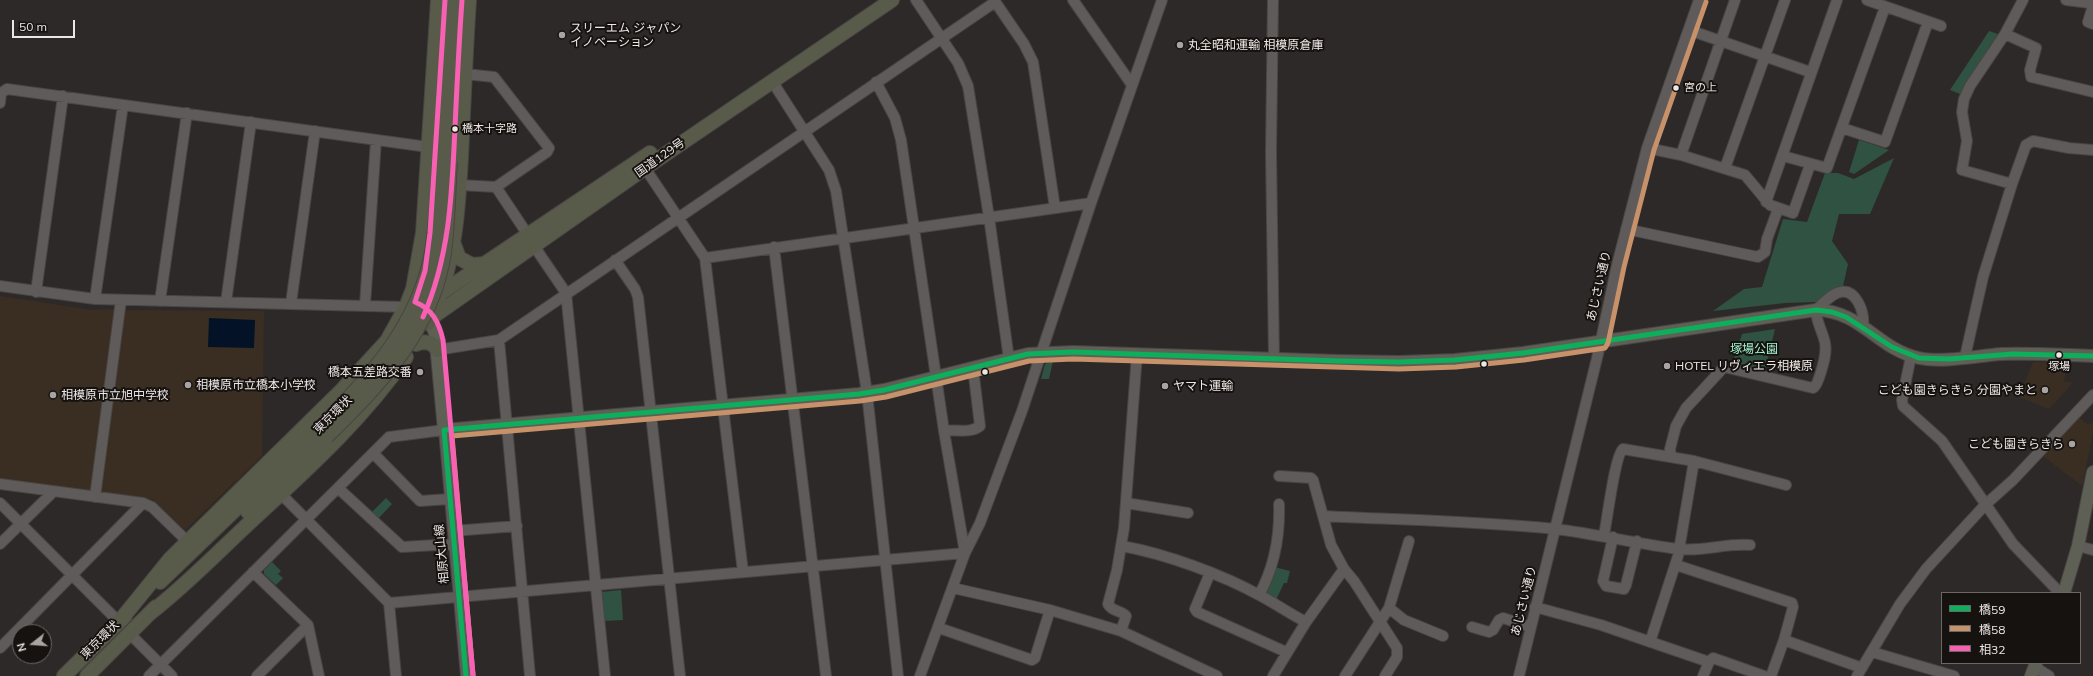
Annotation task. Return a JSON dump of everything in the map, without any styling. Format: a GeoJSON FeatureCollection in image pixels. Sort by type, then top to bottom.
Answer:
{"type":"FeatureCollection","features":[{"type":"Feature","properties":{"kind":"highway"},"geometry":{"type":"LineString","coordinates":[[119,622],[158,571],[187,541],[301,432],[369,362],[386,340],[406,307],[413,289],[421,252],[438,0]]}},
{"type":"Feature","properties":{"kind":"highway","name":"東京環状"},"geometry":{"type":"LineString","coordinates":[[64,676],[119,622],[389,372],[411,341],[428,309],[444,254],[447,0]]}},
{"type":"Feature","properties":{"kind":"highway","name":"東京環状"},"geometry":{"type":"LineString","coordinates":[[445,162],[458,0]]}},
{"type":"Feature","properties":{"kind":"highway"},"geometry":{"type":"LineString","coordinates":[[150,614],[179,591],[340,438],[366,410],[416,344],[430,320],[442,292],[453,242],[460,185],[468,0]]}},
{"type":"Feature","properties":{"kind":"highway","name":"国道129号"},"geometry":{"type":"LineString","coordinates":[[430,320],[531,240],[876,0]]}},
{"type":"Feature","properties":{"kind":"highway","name":"国道129号"},"geometry":{"type":"LineString","coordinates":[[406,307],[427,300],[442,292],[485,264],[531,240],[645,168],[892,0]]}},
{"type":"Feature","properties":{"kind":"highway"},"geometry":{"type":"LineString","coordinates":[[453,242],[459,258],[472,265],[485,264]]}},
{"type":"Feature","properties":{"kind":"highway"},"geometry":{"type":"LineString","coordinates":[[406,307],[436,307],[456,300]]}},
{"type":"Feature","properties":{"kind":"highway"},"geometry":{"type":"LineString","coordinates":[[416,344],[427,342],[435,346],[437,350]]}},
{"type":"Feature","properties":{"kind":"highway","name":"東京環状"},"geometry":{"type":"LineString","coordinates":[[87,676],[150,614],[193,565],[323,432]]}},
{"type":"Feature","properties":{"kind":"main road"},"geometry":{"type":"LineString","coordinates":[[406,307],[418,311],[430,320],[435,333],[444,430],[867,393],[1040,353],[1073,352],[1399,362],[1455,360],[1523,353],[1816,310],[1836,313],[1863,326],[1891,347],[1911,356],[1934,359],[2031,354],[2093,356]]}},
{"type":"Feature","properties":{"kind":"main road"},"geometry":{"type":"LineString","coordinates":[[2064,592],[2078,546],[2093,472]]}},
{"type":"Feature","properties":{"kind":"street"},"geometry":{"type":"LineString","coordinates":[[916,0],[958,63],[968,86],[989,217],[1009,359]]}},
{"type":"Feature","properties":{"kind":"street"},"geometry":{"type":"LineString","coordinates":[[1073,0],[1132,85]]}},
{"type":"Feature","properties":{"kind":"street"},"geometry":{"type":"LineString","coordinates":[[920,676],[954,588],[965,553],[971,544],[1004,462],[1091,203],[1162,0]]}},
{"type":"Feature","properties":{"kind":"street"},"geometry":{"type":"LineString","coordinates":[[1273,0],[1271,166],[1274,359]]}},
{"type":"Feature","properties":{"kind":"street","name":"あじさい通り"},"geometry":{"type":"LineString","coordinates":[[1519,676],[1601,342],[1607,308],[1626,229],[1647,148],[1690,30],[1699,0]]}},
{"type":"Feature","properties":{"kind":"street"},"geometry":{"type":"LineString","coordinates":[[1681,155],[1735,0]]}},
{"type":"Feature","properties":{"kind":"street"},"geometry":{"type":"LineString","coordinates":[[1725,168],[1785,0]]}},
{"type":"Feature","properties":{"kind":"street"},"geometry":{"type":"LineString","coordinates":[[1766,202],[1783,156],[1810,72],[1837,0]]}},
{"type":"Feature","properties":{"kind":"street"},"geometry":{"type":"LineString","coordinates":[[1867,0],[1941,26]]}},
{"type":"Feature","properties":{"kind":"street"},"geometry":{"type":"LineString","coordinates":[[2012,184],[1962,170],[1967,141],[1962,112],[1964,99],[1970,86],[2006,34],[2023,0]]}},
{"type":"Feature","properties":{"kind":"street"},"geometry":{"type":"LineString","coordinates":[[2066,0],[2090,4],[2092,9],[2088,22],[2093,24]]}},
{"type":"Feature","properties":{"kind":"street"},"geometry":{"type":"LineString","coordinates":[[437,350],[499,340],[995,1],[1024,44],[1033,62],[1055,208]]}},
{"type":"Feature","properties":{"kind":"street"},"geometry":{"type":"LineString","coordinates":[[1783,156],[1810,165],[1827,168],[1885,7]]}},
{"type":"Feature","properties":{"kind":"street"},"geometry":{"type":"LineString","coordinates":[[1842,128],[1885,142],[1928,22]]}},
{"type":"Feature","properties":{"kind":"street"},"geometry":{"type":"LineString","coordinates":[[1690,30],[1810,72]]}},
{"type":"Feature","properties":{"kind":"street"},"geometry":{"type":"LineString","coordinates":[[2006,34],[2036,48],[2030,70],[2032,77],[2093,92]]}},
{"type":"Feature","properties":{"kind":"street"},"geometry":{"type":"LineString","coordinates":[[460,185],[496,187],[547,152],[549,148],[494,77],[465,74]]}},
{"type":"Feature","properties":{"kind":"street"},"geometry":{"type":"LineString","coordinates":[[772,81],[805,131],[833,180],[844,238],[867,393],[898,676]]}},
{"type":"Feature","properties":{"kind":"street"},"geometry":{"type":"LineString","coordinates":[[876,82],[898,127],[944,431],[965,553]]}},
{"type":"Feature","properties":{"kind":"street"},"geometry":{"type":"LineString","coordinates":[[0,103],[2,93],[7,89],[428,147]]}},
{"type":"Feature","properties":{"kind":"street"},"geometry":{"type":"LineString","coordinates":[[36,292],[63,96]]}},
{"type":"Feature","properties":{"kind":"street"},"geometry":{"type":"LineString","coordinates":[[95,299],[123,105]]}},
{"type":"Feature","properties":{"kind":"street"},"geometry":{"type":"LineString","coordinates":[[160,301],[187,114]]}},
{"type":"Feature","properties":{"kind":"street"},"geometry":{"type":"LineString","coordinates":[[226,302],[251,122]]}},
{"type":"Feature","properties":{"kind":"street"},"geometry":{"type":"LineString","coordinates":[[291,303],[315,131]]}},
{"type":"Feature","properties":{"kind":"street"},"geometry":{"type":"LineString","coordinates":[[365,305],[376,140]]}},
{"type":"Feature","properties":{"kind":"street"},"geometry":{"type":"LineString","coordinates":[[1965,357],[1983,277],[2012,184],[2026,145],[2033,140],[2069,148],[2093,150]]}},
{"type":"Feature","properties":{"kind":"street"},"geometry":{"type":"LineString","coordinates":[[1647,148],[1681,155],[1745,175],[1766,202],[1778,209],[1793,213],[1810,165]]}},
{"type":"Feature","properties":{"kind":"street"},"geometry":{"type":"LineString","coordinates":[[645,168],[706,258],[743,572]]}},
{"type":"Feature","properties":{"kind":"street"},"geometry":{"type":"LineString","coordinates":[[496,187],[566,293],[605,676]]}},
{"type":"Feature","properties":{"kind":"street"},"geometry":{"type":"LineString","coordinates":[[706,258],[774,247],[1091,203]]}},
{"type":"Feature","properties":{"kind":"street"},"geometry":{"type":"LineString","coordinates":[[1626,229],[1758,257],[1765,252],[1767,239],[1778,209]]}},
{"type":"Feature","properties":{"kind":"street"},"geometry":{"type":"LineString","coordinates":[[774,247],[826,676]]}},
{"type":"Feature","properties":{"kind":"street"},"geometry":{"type":"LineString","coordinates":[[615,260],[635,288],[638,296],[680,676]]}},
{"type":"Feature","properties":{"kind":"street"},"geometry":{"type":"LineString","coordinates":[[0,286],[95,299],[406,307]]}},
{"type":"Feature","properties":{"kind":"street"},"geometry":{"type":"LineString","coordinates":[[1671,455],[1670,449],[1676,426],[1686,408],[1724,366],[1811,388],[1815,387],[1822,370],[1825,350],[1824,339],[1816,318],[1816,310],[1836,294],[1844,291],[1850,292],[1860,306],[1864,318],[1863,326]]}},
{"type":"Feature","properties":{"kind":"street"},"geometry":{"type":"LineString","coordinates":[[95,497],[121,300]]}},
{"type":"Feature","properties":{"kind":"street"},"geometry":{"type":"LineString","coordinates":[[499,340],[530,676]]}},
{"type":"Feature","properties":{"kind":"street"},"geometry":{"type":"LineString","coordinates":[[1121,631],[1126,616],[1124,613],[1112,609],[1108,604],[1122,546],[1137,354]]}},
{"type":"Feature","properties":{"kind":"street"},"geometry":{"type":"LineString","coordinates":[[1911,356],[1902,400],[1903,406],[1942,441],[2013,544],[2059,592]]}},
{"type":"Feature","properties":{"kind":"street"},"geometry":{"type":"LineString","coordinates":[[944,431],[951,430],[957,432],[980,426],[973,368]]}},
{"type":"Feature","properties":{"kind":"street"},"geometry":{"type":"LineString","coordinates":[[1784,640],[1860,672],[1916,582],[1985,505],[2013,480],[2093,395]]}},
{"type":"Feature","properties":{"kind":"street"},"geometry":{"type":"LineString","coordinates":[[148,676],[391,436],[444,430]]}},
{"type":"Feature","properties":{"kind":"street","name":"相原大山線"},"geometry":{"type":"LineString","coordinates":[[444,430],[466,676]]}},
{"type":"Feature","properties":{"kind":"street"},"geometry":{"type":"LineString","coordinates":[[1637,541],[1624,589],[1606,586],[1603,581],[1616,465],[1621,450],[1627,449],[1665,456],[1671,455],[1786,485]]}},
{"type":"Feature","properties":{"kind":"street"},"geometry":{"type":"LineString","coordinates":[[373,453],[420,501],[450,499]]}},
{"type":"Feature","properties":{"kind":"street"},"geometry":{"type":"LineString","coordinates":[[1650,642],[1676,565],[1694,461]]}},
{"type":"Feature","properties":{"kind":"street"},"geometry":{"type":"LineString","coordinates":[[1279,476],[1311,478],[1313,480],[1327,536],[1344,569],[1380,621],[1398,652],[1397,657],[1385,676]]}},
{"type":"Feature","properties":{"kind":"street"},"geometry":{"type":"LineString","coordinates":[[0,484],[143,503],[152,507],[187,541]]}},
{"type":"Feature","properties":{"kind":"street"},"geometry":{"type":"LineString","coordinates":[[338,488],[402,548],[454,544]]}},
{"type":"Feature","properties":{"kind":"street"},"geometry":{"type":"LineString","coordinates":[[0,544],[53,492]]}},
{"type":"Feature","properties":{"kind":"street"},"geometry":{"type":"LineString","coordinates":[[281,494],[305,520],[389,603],[396,676]]}},
{"type":"Feature","properties":{"kind":"street"},"geometry":{"type":"LineString","coordinates":[[0,648],[143,503]]}},
{"type":"Feature","properties":{"kind":"street"},"geometry":{"type":"LineString","coordinates":[[1126,503],[1188,513]]}},
{"type":"Feature","properties":{"kind":"street"},"geometry":{"type":"LineString","coordinates":[[0,504],[119,622]]}},
{"type":"Feature","properties":{"kind":"street"},"geometry":{"type":"LineString","coordinates":[[1259,595],[1270,573],[1280,531],[1279,504]]}},
{"type":"Feature","properties":{"kind":"street"},"geometry":{"type":"LineString","coordinates":[[1323,516],[1496,524],[1555,529],[1609,536],[1678,549],[1706,548],[1730,544],[1750,545]]}},
{"type":"Feature","properties":{"kind":"street"},"geometry":{"type":"LineString","coordinates":[[453,531],[517,526]]}},
{"type":"Feature","properties":{"kind":"street"},"geometry":{"type":"LineString","coordinates":[[1345,676],[1389,608],[1409,541]]}},
{"type":"Feature","properties":{"kind":"street"},"geometry":{"type":"LineString","coordinates":[[1122,546],[1160,554],[1210,573],[1259,595],[1306,622]]}},
{"type":"Feature","properties":{"kind":"street"},"geometry":{"type":"LineString","coordinates":[[2078,546],[2093,550]]}},
{"type":"Feature","properties":{"kind":"street"},"geometry":{"type":"LineString","coordinates":[[389,603],[522,593],[965,553]]}},
{"type":"Feature","properties":{"kind":"street"},"geometry":{"type":"LineString","coordinates":[[1676,565],[1792,603],[1793,607],[1784,640],[1771,676]]}},
{"type":"Feature","properties":{"kind":"street"},"geometry":{"type":"LineString","coordinates":[[1273,676],[1286,652],[1344,569]]}},
{"type":"Feature","properties":{"kind":"street"},"geometry":{"type":"LineString","coordinates":[[253,572],[308,625],[319,676]]}},
{"type":"Feature","properties":{"kind":"street"},"geometry":{"type":"LineString","coordinates":[[1210,573],[1195,609],[1197,612],[1286,652]]}},
{"type":"Feature","properties":{"kind":"street"},"geometry":{"type":"LineString","coordinates":[[954,588],[1050,610],[1121,631],[1217,676]]}},
{"type":"Feature","properties":{"kind":"street"},"geometry":{"type":"LineString","coordinates":[[1535,607],[1601,625],[1709,662]]}},
{"type":"Feature","properties":{"kind":"street"},"geometry":{"type":"LineString","coordinates":[[1389,608],[1404,620],[1443,636]]}},
{"type":"Feature","properties":{"kind":"street"},"geometry":{"type":"LineString","coordinates":[[939,628],[1032,660],[1035,658],[1050,610]]}},
{"type":"Feature","properties":{"kind":"street"},"geometry":{"type":"LineString","coordinates":[[1472,627],[1489,632],[1493,630],[1499,620],[1503,618],[1531,627]]}},
{"type":"Feature","properties":{"kind":"street"},"geometry":{"type":"LineString","coordinates":[[258,676],[308,625]]}},
{"type":"Feature","properties":{"kind":"street"},"geometry":{"type":"LineString","coordinates":[[129,633],[172,676]]}},
{"type":"Feature","properties":{"kind":"street"},"geometry":{"type":"LineString","coordinates":[[1872,652],[1954,676]]}},
{"type":"Feature","properties":{"kind":"street"},"geometry":{"type":"LineString","coordinates":[[1704,676],[1709,662],[1713,658],[1764,676]]}},
{"type":"Feature","properties":{"kind":"street"},"geometry":{"type":"LineString","coordinates":[[2034,669],[2049,676]]}},
{"type":"Feature","properties":{"kind":"shaded area","name":"相模原市立旭中学校"},"geometry":{"type":"Polygon","coordinates":[[[0,296],[92,310],[114,309],[116,312],[93,489],[90,491],[0,479],[0,296]]]}},
{"type":"Feature","properties":{"kind":"shaded area","name":"相模原市立橋本小学校"},"geometry":{"type":"Polygon","coordinates":[[[126,310],[264,311],[262,456],[185,530],[152,499],[102,493],[98,489],[123,313],[126,310]]]}},
{"type":"Feature","properties":{"kind":"shaded area","name":"こども園きらきら 分園やまと"},"geometry":{"type":"Polygon","coordinates":[[[2033,362],[2069,363],[2064,381],[2073,383],[2049,409],[2019,397],[2033,362]]]}},
{"type":"Feature","properties":{"kind":"shaded area","name":"こども園きらきら"},"geometry":{"type":"Polygon","coordinates":[[[2080,415],[2080,418],[2087,424],[2093,423],[2093,433],[2082,486],[2043,456],[2080,415]]]}},
{"type":"Feature","properties":{"kind":"green space"},"geometry":{"type":"Polygon","coordinates":[[[1989,31],[1998,34],[1960,94],[1950,90],[1989,31]]]}},
{"type":"Feature","properties":{"kind":"green space"},"geometry":{"type":"Polygon","coordinates":[[[1859,140],[1889,150],[1854,174],[1849,172],[1859,140]]]}},
{"type":"Feature","properties":{"kind":"green space"},"geometry":{"type":"Polygon","coordinates":[[[1894,158],[1870,214],[1839,214],[1832,241],[1848,264],[1843,286],[1816,302],[1785,303],[1713,311],[1744,289],[1762,287],[1783,219],[1807,222],[1825,173],[1838,173],[1854,179],[1894,158]]]}},
{"type":"Feature","properties":{"kind":"green space","name":"塚場公園"},"geometry":{"type":"Polygon","coordinates":[[[1775,329],[1765,370],[1733,362],[1742,334],[1775,329]]]}},
{"type":"Feature","properties":{"kind":"green space"},"geometry":{"type":"Polygon","coordinates":[[[1053,361],[1049,379],[1041,379],[1045,364],[1053,361]]]}},
{"type":"Feature","properties":{"kind":"green space"},"geometry":{"type":"Polygon","coordinates":[[[386,498],[392,504],[377,520],[371,513],[386,498]]]}},
{"type":"Feature","properties":{"kind":"green space"},"geometry":{"type":"Polygon","coordinates":[[[272,562],[281,571],[278,574],[283,578],[276,585],[264,574],[264,570],[272,562]]]}},
{"type":"Feature","properties":{"kind":"green space"},"geometry":{"type":"Polygon","coordinates":[[[1274,567],[1290,571],[1287,583],[1284,583],[1276,600],[1266,594],[1265,591],[1274,567]]]}},
{"type":"Feature","properties":{"kind":"green space"},"geometry":{"type":"Polygon","coordinates":[[[621,590],[623,620],[604,621],[601,592],[621,590]]]}},
{"type":"Feature","properties":{"kind":"water"},"geometry":{"type":"Polygon","coordinates":[[[209,318],[255,320],[254,348],[208,347],[209,318]]]}},
{"type":"Feature","properties":{"kind":"transit line","name":"相32"},"geometry":{"type":"LineString","coordinates":[[445,0],[430,233],[425,271],[415,302],[426,308],[434,317],[443,340],[473,675]]}},
{"type":"Feature","properties":{"kind":"transit line","name":"相32"},"geometry":{"type":"LineString","coordinates":[[423,317],[439,271],[451,200],[462,0]]}},
{"type":"Feature","properties":{"kind":"transit line","name":"橋58"},"geometry":{"type":"LineString","coordinates":[[473,675],[452,436],[860,401],[886,397],[1029,361],[1073,359],[1399,369],[1456,367],[1524,360],[1605,348],[1608,343],[1624,267],[1654,150],[1706,2]]}},
{"type":"Feature","properties":{"kind":"transit line","name":"橋59"},"geometry":{"type":"LineString","coordinates":[[466,676],[444,430],[859,394],[884,390],[1028,354],[1073,352],[1399,362],[1455,360],[1523,353],[1816,310],[1832,312],[1846,317],[1892,347],[1919,358],[1949,359],[2013,354],[2093,356]]}},
{"type":"Feature","properties":{"kind":"place","name":"スリーエム ジャパン イノベーション"},"geometry":{"type":"Point","coordinates":[562,35]}},
{"type":"Feature","properties":{"kind":"place","name":"丸全昭和運輸 相模原倉庫"},"geometry":{"type":"Point","coordinates":[1180,45]}},
{"type":"Feature","properties":{"kind":"place","name":"宮の上"},"geometry":{"type":"Point","coordinates":[1676,88]}},
{"type":"Feature","properties":{"kind":"place","name":"橋本十字路"},"geometry":{"type":"Point","coordinates":[455,129]}},
{"type":"Feature","properties":{"kind":"place","name":"塚場"},"geometry":{"type":"Point","coordinates":[2059,355]}},
{"type":"Feature","properties":{"kind":"place","name":"HOTEL リヴィエラ相模原"},"geometry":{"type":"Point","coordinates":[1667,366]}},
{"type":"Feature","properties":{"kind":"place","name":"橋本五差路交番"},"geometry":{"type":"Point","coordinates":[420,372]}},
{"type":"Feature","properties":{"kind":"place","name":"相模原市立橋本小学校"},"geometry":{"type":"Point","coordinates":[188,385]}},
{"type":"Feature","properties":{"kind":"place","name":"ヤマト運輸"},"geometry":{"type":"Point","coordinates":[1165,386]}},
{"type":"Feature","properties":{"kind":"place","name":"こども園きらきら 分園やまと"},"geometry":{"type":"Point","coordinates":[2045,390]}},
{"type":"Feature","properties":{"kind":"place","name":"相模原市立旭中学校"},"geometry":{"type":"Point","coordinates":[53,395]}},
{"type":"Feature","properties":{"kind":"place","name":"こども園きらきら"},"geometry":{"type":"Point","coordinates":[2072,444]}}]}
